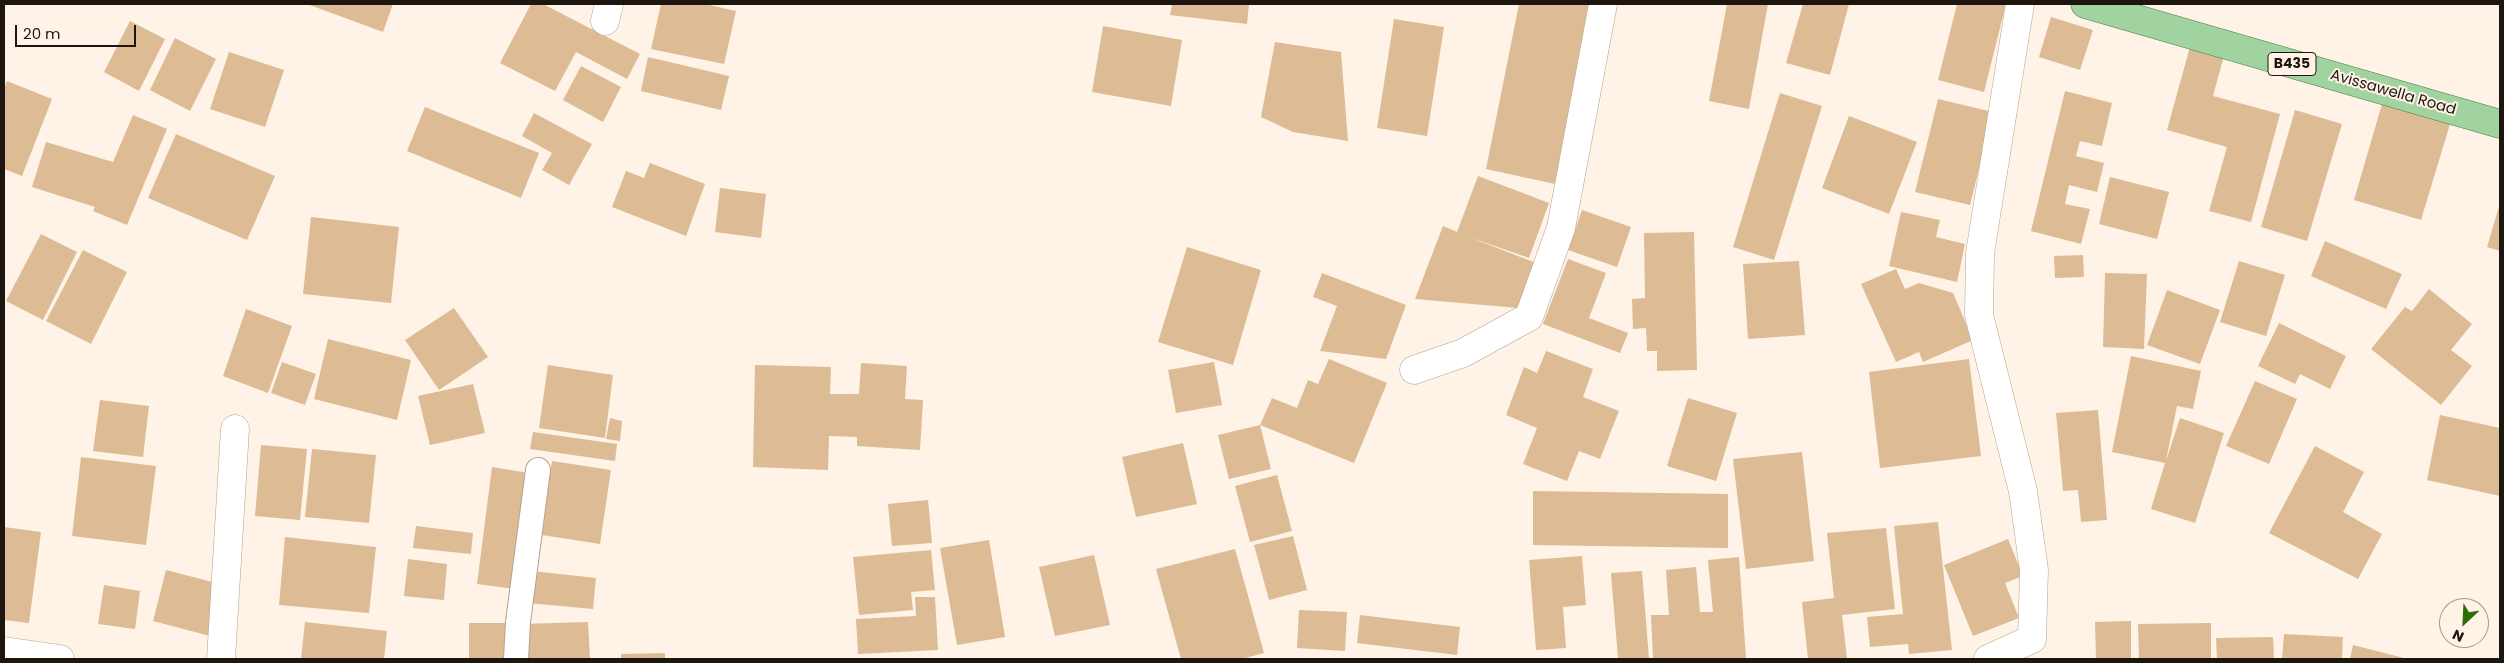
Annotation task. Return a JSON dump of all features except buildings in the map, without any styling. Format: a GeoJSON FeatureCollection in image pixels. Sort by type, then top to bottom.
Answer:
{"type":"FeatureCollection","features":[{"type":"Feature","properties":{"kind":"main road","name":"Avissawella Road"},"geometry":{"type":"LineString","coordinates":[[2084,4],[2500,124]]}},
{"type":"Feature","properties":{"kind":"street"},"geometry":{"type":"LineString","coordinates":[[1414,370],[1463,353],[1529,317],[1562,228],[1603,4]]}},
{"type":"Feature","properties":{"kind":"street"},"geometry":{"type":"LineString","coordinates":[[1988,659],[2034,649],[2034,570],[2022,491],[1979,315],[1980,253],[2020,4]]}},
{"type":"Feature","properties":{"kind":"street"},"geometry":{"type":"LineString","coordinates":[[222,659],[235,429]]}},
{"type":"Feature","properties":{"kind":"street"},"geometry":{"type":"LineString","coordinates":[[4,651],[60,659]]}},
{"type":"Feature","properties":{"kind":"lane"},"geometry":{"type":"LineString","coordinates":[[516,659],[518,622],[538,470]]}}]}
